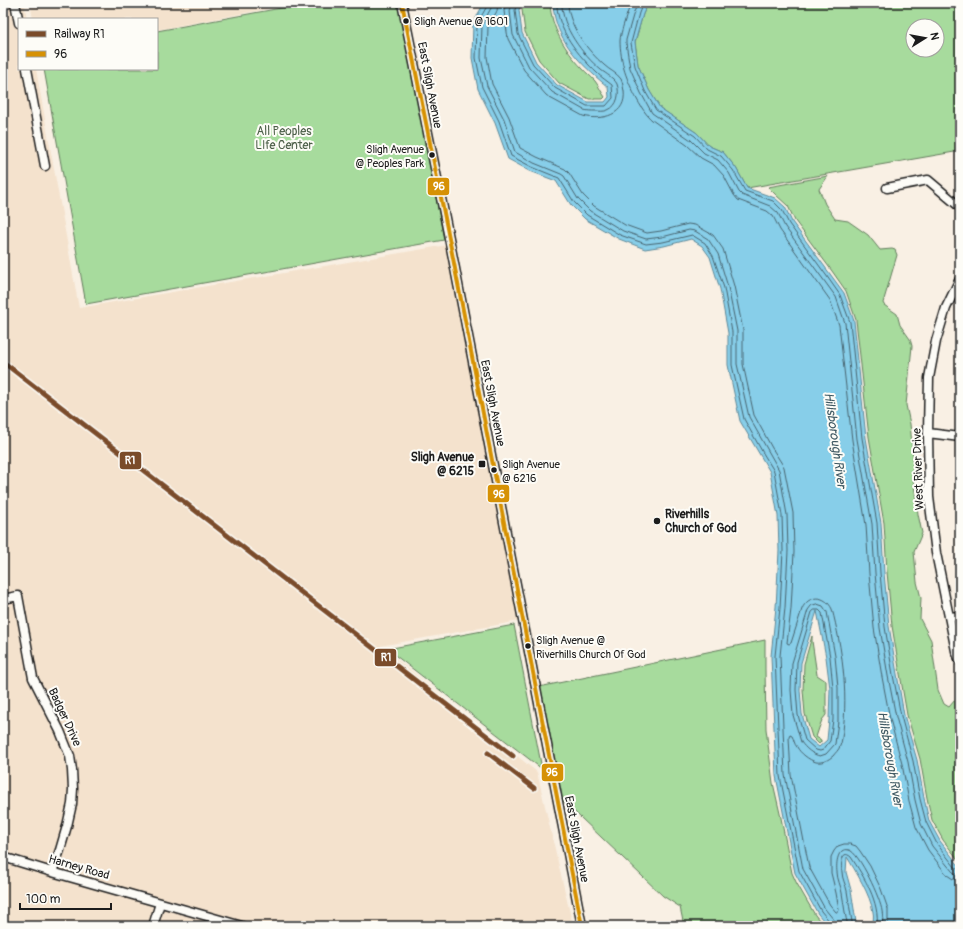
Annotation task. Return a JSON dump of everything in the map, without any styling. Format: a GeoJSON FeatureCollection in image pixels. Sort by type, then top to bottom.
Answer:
{"type":"FeatureCollection","features":[{"type":"Feature","properties":{"kind":"street"},"geometry":{"type":"LineString","coordinates":[[15,3],[18,18]]}},
{"type":"Feature","properties":{"kind":"street","name":"East Sligh Avenue"},"geometry":{"type":"LineString","coordinates":[[402,3],[582,926]]}},
{"type":"Feature","properties":{"kind":"street"},"geometry":{"type":"LineString","coordinates":[[27,70],[45,166]]}},
{"type":"Feature","properties":{"kind":"street"},"geometry":{"type":"LineString","coordinates":[[887,188],[928,180],[960,207]]}},
{"type":"Feature","properties":{"kind":"street","name":"West River Drive"},"geometry":{"type":"LineString","coordinates":[[960,279],[946,308],[936,341],[929,378],[928,432],[930,504],[936,553],[956,651],[960,661]]}},
{"type":"Feature","properties":{"kind":"street"},"geometry":{"type":"LineString","coordinates":[[928,432],[960,437]]}},
{"type":"Feature","properties":{"kind":"street","name":"Badger Drive"},"geometry":{"type":"LineString","coordinates":[[3,599],[18,596],[33,678],[60,731],[70,756],[73,789],[72,804],[60,850],[52,872]]}},
{"type":"Feature","properties":{"kind":"street"},"geometry":{"type":"LineString","coordinates":[[949,617],[960,616]]}},
{"type":"Feature","properties":{"kind":"street","name":"Harney Road"},"geometry":{"type":"LineString","coordinates":[[3,857],[242,926]]}},
{"type":"Feature","properties":{"kind":"street"},"geometry":{"type":"LineString","coordinates":[[153,926],[160,903]]}},
{"type":"Feature","properties":{"kind":"shaded area"},"geometry":{"type":"Polygon","coordinates":[[[3,3],[24,3],[27,18],[18,18],[18,70],[36,70],[79,308],[447,245],[519,621],[380,646],[537,772],[573,926],[256,926],[159,898],[150,926],[3,926],[3,3]]]}},
{"type":"Feature","properties":{"kind":"shaded area"},"geometry":{"type":"Polygon","coordinates":[[[30,3],[298,3],[158,30],[158,18],[33,18],[30,3]]]}},
{"type":"Feature","properties":{"kind":"shaded area"},"geometry":{"type":"Polygon","coordinates":[[[163,909],[222,926],[158,926],[163,909]]]}},
{"type":"Feature","properties":{"kind":"green space","name":"All Peoples LIfe Center"},"geometry":{"type":"Polygon","coordinates":[[[308,3],[399,3],[444,240],[86,304],[44,70],[158,70],[158,31],[308,3]]]}},
{"type":"Feature","properties":{"kind":"green space"},"geometry":{"type":"Polygon","coordinates":[[[524,3],[550,3],[553,21],[560,38],[570,54],[596,83],[605,97],[603,99],[589,99],[559,83],[539,60],[525,32],[522,10],[524,3]]]}},
{"type":"Feature","properties":{"kind":"green space"},"geometry":{"type":"Polygon","coordinates":[[[648,3],[960,4],[960,151],[747,188],[736,168],[723,152],[709,146],[697,133],[660,108],[649,90],[638,65],[635,42],[643,14],[648,3]]]}},
{"type":"Feature","properties":{"kind":"green space"},"geometry":{"type":"Polygon","coordinates":[[[828,176],[819,189],[825,204],[835,219],[848,221],[868,235],[880,250],[892,249],[895,250],[897,255],[883,303],[897,314],[900,325],[910,339],[912,346],[906,405],[910,424],[913,455],[913,477],[922,533],[914,552],[917,582],[921,598],[920,619],[931,640],[938,690],[944,704],[949,707],[955,700],[960,703],[960,862],[943,840],[932,820],[920,759],[907,715],[892,626],[884,523],[869,437],[856,320],[846,291],[795,221],[788,206],[768,187],[828,176]]]}},
{"type":"Feature","properties":{"kind":"green space"},"geometry":{"type":"Polygon","coordinates":[[[514,625],[542,769],[387,649],[514,625]]]}},
{"type":"Feature","properties":{"kind":"green space"},"geometry":{"type":"Polygon","coordinates":[[[812,636],[817,675],[826,681],[826,715],[822,720],[816,737],[821,740],[819,744],[812,737],[805,714],[803,690],[804,664],[812,636]]]}},
{"type":"Feature","properties":{"kind":"green space"},"geometry":{"type":"Polygon","coordinates":[[[765,640],[766,729],[773,783],[792,873],[815,915],[824,926],[684,926],[680,907],[663,896],[560,798],[539,687],[765,640]]]}},
{"type":"Feature","properties":{"kind":"water","name":"Hillsborough River"},"geometry":{"type":"Polygon","coordinates":[[[484,3],[521,3],[519,10],[522,33],[536,62],[557,85],[588,102],[605,102],[609,97],[608,87],[583,65],[569,48],[558,29],[553,3],[648,3],[643,14],[635,42],[638,65],[649,90],[660,108],[697,133],[709,146],[723,152],[736,168],[747,188],[775,198],[785,207],[792,222],[844,293],[854,321],[866,438],[881,523],[889,626],[904,715],[917,760],[929,821],[940,841],[960,867],[960,926],[872,926],[872,906],[862,883],[847,857],[846,872],[851,890],[856,922],[863,926],[828,926],[818,914],[795,873],[776,776],[771,656],[776,607],[779,551],[778,516],[770,472],[740,421],[728,365],[728,333],[720,289],[710,257],[702,246],[691,239],[645,249],[619,239],[585,219],[571,205],[556,181],[530,171],[508,159],[495,123],[478,89],[472,58],[473,23],[484,3]],[[817,611],[801,663],[800,690],[802,714],[809,739],[819,747],[827,740],[829,720],[830,689],[826,657],[817,611]]]}},
{"type":"Feature","properties":{"kind":"rail line","name":"R1"},"geometry":{"type":"LineString","coordinates":[[3,362],[513,756]]}},
{"type":"Feature","properties":{"kind":"rail line","name":"R1"},"geometry":{"type":"LineString","coordinates":[[488,753],[534,788]]}},
{"type":"Feature","properties":{"kind":"transit line","name":"96"},"geometry":{"type":"LineString","coordinates":[[402,3],[452,253],[582,926]]}},
{"type":"Feature","properties":{"kind":"place","name":"Sligh Avenue @ 1601"},"geometry":{"type":"Point","coordinates":[406,21]}},
{"type":"Feature","properties":{"kind":"place","name":"Sligh Avenue @ Peoples Park"},"geometry":{"type":"Point","coordinates":[432,155]}},
{"type":"Feature","properties":{"kind":"place","name":"Sligh Avenue @ 6215"},"geometry":{"type":"Point","coordinates":[482,464]}},
{"type":"Feature","properties":{"kind":"place","name":"Sligh Avenue @ 6216"},"geometry":{"type":"Point","coordinates":[494,470]}},
{"type":"Feature","properties":{"kind":"place","name":"Riverhills Church of God"},"geometry":{"type":"Point","coordinates":[657,521]}},
{"type":"Feature","properties":{"kind":"place","name":"Sligh Avenue @ Riverhills Church Of God"},"geometry":{"type":"Point","coordinates":[528,646]}}]}
